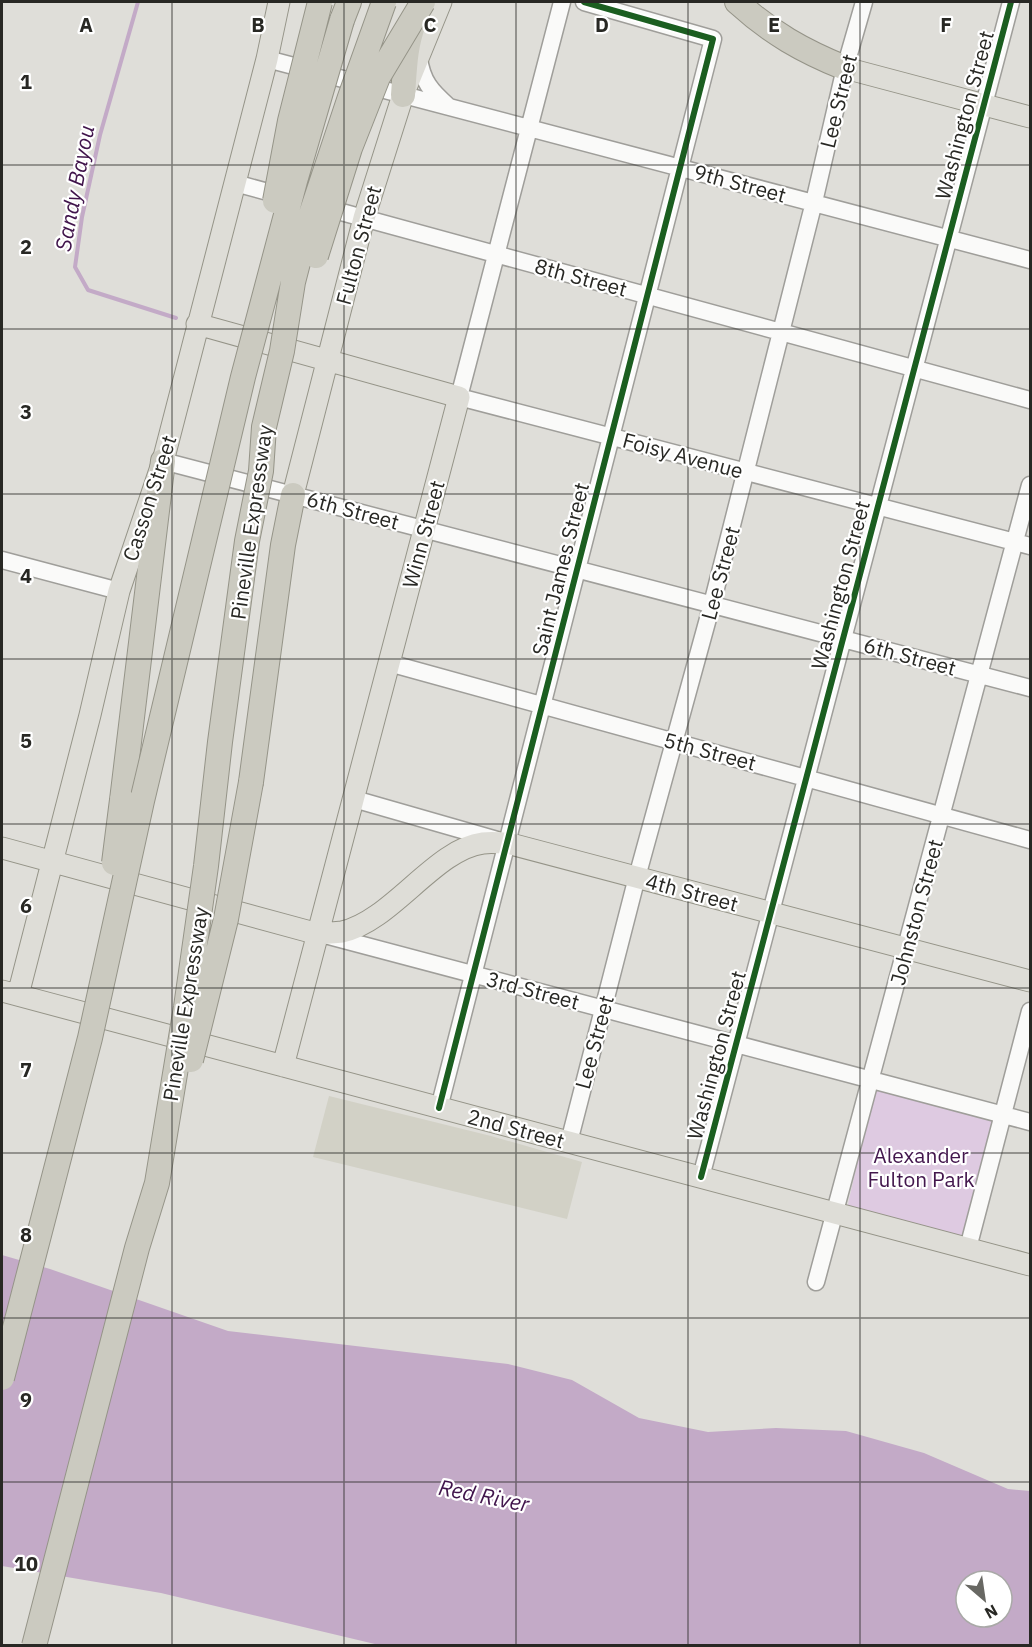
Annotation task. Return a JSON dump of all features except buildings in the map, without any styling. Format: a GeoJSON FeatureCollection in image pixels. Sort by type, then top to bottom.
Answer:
{"type":"FeatureCollection","features":[{"type":"Feature","properties":{"kind":"highway"},"geometry":{"type":"LineString","coordinates":[[243,377],[290,121],[320,2]]}},
{"type":"Feature","properties":{"kind":"highway"},"geometry":{"type":"LineString","coordinates":[[243,377],[295,182],[349,2]]}},
{"type":"Feature","properties":{"kind":"highway"},"geometry":{"type":"LineString","coordinates":[[282,351],[293,282],[309,220],[384,2]]}},
{"type":"Feature","properties":{"kind":"highway"},"geometry":{"type":"LineString","coordinates":[[282,351],[296,319],[350,148],[378,77],[422,2]]}},
{"type":"Feature","properties":{"kind":"highway"},"geometry":{"type":"LineString","coordinates":[[403,95],[409,38],[422,2]]}},
{"type":"Feature","properties":{"kind":"highway"},"geometry":{"type":"LineString","coordinates":[[737,2],[782,38],[810,54],[845,68]]}},
{"type":"Feature","properties":{"kind":"highway","name":"Pineville Expressway"},"geometry":{"type":"LineString","coordinates":[[34,1646],[137,1248],[157,1183],[207,866],[220,742],[248,541],[261,471],[264,427],[282,351]]}},
{"type":"Feature","properties":{"kind":"highway","name":"Pineville Expressway"},"geometry":{"type":"LineString","coordinates":[[2,1378],[90,1038],[142,801],[243,377]]}},
{"type":"Feature","properties":{"kind":"highway"},"geometry":{"type":"LineString","coordinates":[[90,1038],[122,800],[163,460]]}},
{"type":"Feature","properties":{"kind":"highway"},"geometry":{"type":"LineString","coordinates":[[157,1183],[224,930],[251,782],[283,544],[293,495]]}},
{"type":"Feature","properties":{"kind":"main road","name":"Casson Street"},"geometry":{"type":"LineString","coordinates":[[10,993],[53,861],[119,591],[163,460],[267,59],[279,2]]}},
{"type":"Feature","properties":{"kind":"main road","name":"Fulton Street"},"geometry":{"type":"LineString","coordinates":[[293,495],[364,218],[403,95],[441,2]]}},
{"type":"Feature","properties":{"kind":"main road"},"geometry":{"type":"LineString","coordinates":[[845,68],[1030,117]]}},
{"type":"Feature","properties":{"kind":"main road","name":"Foisy Avenue"},"geometry":{"type":"LineString","coordinates":[[197,324],[459,397]]}},
{"type":"Feature","properties":{"kind":"main road","name":"Winn Street"},"geometry":{"type":"LineString","coordinates":[[284,1066],[459,397]]}},
{"type":"Feature","properties":{"kind":"main road"},"geometry":{"type":"LineString","coordinates":[[318,934],[342,932],[361,924],[379,913],[439,865],[467,848],[482,843],[507,843]]}},
{"type":"Feature","properties":{"kind":"main road","name":"4th Street"},"geometry":{"type":"LineString","coordinates":[[507,843],[1030,981]]}},
{"type":"Feature","properties":{"kind":"main road","name":"3rd Street"},"geometry":{"type":"LineString","coordinates":[[2,848],[318,934]]}},
{"type":"Feature","properties":{"kind":"main road","name":"2nd Street"},"geometry":{"type":"LineString","coordinates":[[10,993],[1030,1265]]}},
{"type":"Feature","properties":{"kind":"street","name":"Winn Street"},"geometry":{"type":"LineString","coordinates":[[459,397],[562,2]]}},
{"type":"Feature","properties":{"kind":"street","name":"Saint James Street"},"geometry":{"type":"LineString","coordinates":[[439,1108],[712,39],[584,2]]}},
{"type":"Feature","properties":{"kind":"street","name":"Lee Street"},"geometry":{"type":"LineString","coordinates":[[568,1142],[712,604],[814,202],[845,68],[864,2]]}},
{"type":"Feature","properties":{"kind":"street","name":"Washington Street"},"geometry":{"type":"LineString","coordinates":[[701,1178],[1011,2]]}},
{"type":"Feature","properties":{"kind":"street"},"geometry":{"type":"LineString","coordinates":[[419,58],[421,74],[436,95],[449,107]]}},
{"type":"Feature","properties":{"kind":"street","name":"9th Street"},"geometry":{"type":"LineString","coordinates":[[267,59],[1030,260]]}},
{"type":"Feature","properties":{"kind":"street","name":"8th Street"},"geometry":{"type":"LineString","coordinates":[[235,183],[1030,400]]}},
{"type":"Feature","properties":{"kind":"street","name":"Foisy Avenue"},"geometry":{"type":"LineString","coordinates":[[459,397],[1023,544]]}},
{"type":"Feature","properties":{"kind":"street","name":"6th Street"},"geometry":{"type":"LineString","coordinates":[[163,460],[1030,688]]}},
{"type":"Feature","properties":{"kind":"street","name":"Johnston Street"},"geometry":{"type":"LineString","coordinates":[[816,1282],[980,674],[1023,544],[1030,485]]}},
{"type":"Feature","properties":{"kind":"street"},"geometry":{"type":"LineString","coordinates":[[2,560],[119,591]]}},
{"type":"Feature","properties":{"kind":"street","name":"5th Street"},"geometry":{"type":"LineString","coordinates":[[389,663],[1030,840]]}},
{"type":"Feature","properties":{"kind":"street","name":"4th Street"},"geometry":{"type":"LineString","coordinates":[[354,799],[507,843]]}},
{"type":"Feature","properties":{"kind":"street","name":"3rd Street"},"geometry":{"type":"LineString","coordinates":[[318,934],[1030,1122]]}},
{"type":"Feature","properties":{"kind":"street"},"geometry":{"type":"LineString","coordinates":[[968,1248],[1030,1011]]}},
{"type":"Feature","properties":{"kind":"shaded area"},"geometry":{"type":"Polygon","coordinates":[[[329,1096],[491,1136],[582,1162],[567,1219],[313,1157],[329,1096]]]}},
{"type":"Feature","properties":{"kind":"green space","name":"Alexander Fulton Park"},"geometry":{"type":"Polygon","coordinates":[[[874,1089],[998,1123],[967,1247],[846,1213],[874,1089]]]}},
{"type":"Feature","properties":{"kind":"water","name":"Red River"},"geometry":{"type":"Polygon","coordinates":[[[2,1255],[50,1269],[228,1331],[508,1364],[572,1380],[639,1418],[708,1432],[776,1428],[846,1431],[924,1453],[1008,1489],[1030,1491],[1030,1645],[379,1645],[161,1593],[2,1566],[2,1255]]]}},
{"type":"Feature","properties":{"kind":"waterway","name":"Sandy Bayou"},"geometry":{"type":"LineString","coordinates":[[138,2],[100,135],[82,217],[75,267],[88,290],[176,318]]}},
{"type":"Feature","properties":{"kind":"cycle path"},"geometry":{"type":"LineString","coordinates":[[439,1108],[713,39],[584,2]]}},
{"type":"Feature","properties":{"kind":"cycle path"},"geometry":{"type":"LineString","coordinates":[[701,1177],[1011,2]]}}]}
